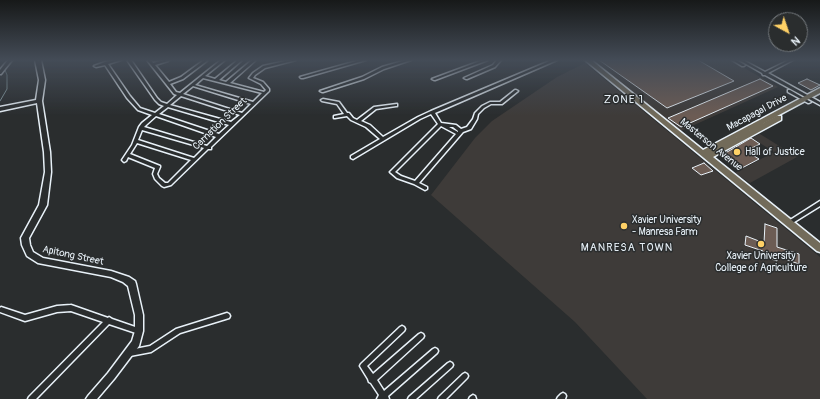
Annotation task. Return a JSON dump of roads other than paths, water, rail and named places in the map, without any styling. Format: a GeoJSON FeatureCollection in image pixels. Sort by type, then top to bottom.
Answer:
{"type":"FeatureCollection","features":[{"type":"Feature","properties":{"kind":"main road","name":"Masterson Avenue"},"geometry":{"type":"LineString","coordinates":[[611,79],[820,248]]}},
{"type":"Feature","properties":{"kind":"main road","name":"Macapagal Drive"},"geometry":{"type":"LineString","coordinates":[[808,100],[820,90]]}},
{"type":"Feature","properties":{"kind":"main road","name":"Macapagal Drive"},"geometry":{"type":"LineString","coordinates":[[705,155],[808,100],[820,96]]}},
{"type":"Feature","properties":{"kind":"street","name":"Apitong Street"},"geometry":{"type":"LineString","coordinates":[[42,79],[39,101],[47,152],[48,172],[43,206],[24,242],[27,250],[34,258],[41,261],[120,276],[126,279],[132,284],[139,315],[139,331],[136,343],[130,353],[91,399]]}},
{"type":"Feature","properties":{"kind":"street"},"geometry":{"type":"LineString","coordinates":[[117,79],[135,105],[144,112],[219,136]]}},
{"type":"Feature","properties":{"kind":"street"},"geometry":{"type":"LineString","coordinates":[[142,79],[156,99],[167,105],[232,124]]}},
{"type":"Feature","properties":{"kind":"street"},"geometry":{"type":"LineString","coordinates":[[164,79],[174,92],[180,95],[242,114]]}},
{"type":"Feature","properties":{"kind":"street"},"geometry":{"type":"LineString","coordinates":[[168,84],[181,79]]}},
{"type":"Feature","properties":{"kind":"street"},"geometry":{"type":"LineString","coordinates":[[124,160],[136,141],[141,128],[154,115],[200,79]]}},
{"type":"Feature","properties":{"kind":"street"},"geometry":{"type":"LineString","coordinates":[[212,79],[265,93],[268,88],[254,79]]}},
{"type":"Feature","properties":{"kind":"street"},"geometry":{"type":"LineString","coordinates":[[227,83],[232,79]]}},
{"type":"Feature","properties":{"kind":"street"},"geometry":{"type":"LineString","coordinates":[[322,91],[361,79]]}},
{"type":"Feature","properties":{"kind":"street"},"geometry":{"type":"LineString","coordinates":[[353,157],[432,112],[512,79]]}},
{"type":"Feature","properties":{"kind":"street"},"geometry":{"type":"LineString","coordinates":[[770,79],[808,100],[820,104]]}},
{"type":"Feature","properties":{"kind":"street"},"geometry":{"type":"LineString","coordinates":[[192,85],[254,103]]}},
{"type":"Feature","properties":{"kind":"street"},"geometry":{"type":"LineString","coordinates":[[416,183],[450,145],[459,132],[469,128],[475,119],[475,115],[483,107],[490,103],[500,103],[516,91]]}},
{"type":"Feature","properties":{"kind":"street","name":"Carnation Street"},"geometry":{"type":"LineString","coordinates":[[128,155],[158,167],[159,169],[156,174],[157,179],[161,184],[167,185],[265,93]]}},
{"type":"Feature","properties":{"kind":"street"},"geometry":{"type":"LineString","coordinates":[[323,100],[338,103],[346,114],[368,126],[383,139]]}},
{"type":"Feature","properties":{"kind":"street"},"geometry":{"type":"LineString","coordinates":[[0,109],[39,101]]}},
{"type":"Feature","properties":{"kind":"street"},"geometry":{"type":"LineString","coordinates":[[358,121],[375,108],[396,105]]}},
{"type":"Feature","properties":{"kind":"street"},"geometry":{"type":"LineString","coordinates":[[432,112],[440,124],[454,126],[459,132]]}},
{"type":"Feature","properties":{"kind":"street"},"geometry":{"type":"LineString","coordinates":[[335,117],[346,114]]}},
{"type":"Feature","properties":{"kind":"street"},"geometry":{"type":"LineString","coordinates":[[425,188],[399,177],[393,171],[440,124]]}},
{"type":"Feature","properties":{"kind":"street"},"geometry":{"type":"LineString","coordinates":[[141,128],[208,148]]}},
{"type":"Feature","properties":{"kind":"street"},"geometry":{"type":"LineString","coordinates":[[136,141],[195,160]]}},
{"type":"Feature","properties":{"kind":"street"},"geometry":{"type":"LineString","coordinates":[[789,223],[820,203]]}},
{"type":"Feature","properties":{"kind":"street"},"geometry":{"type":"LineString","coordinates":[[1,310],[25,318],[67,308],[109,320],[139,331]]}},
{"type":"Feature","properties":{"kind":"street"},"geometry":{"type":"LineString","coordinates":[[130,353],[151,349],[178,331],[227,316]]}},
{"type":"Feature","properties":{"kind":"street"},"geometry":{"type":"LineString","coordinates":[[31,399],[109,320]]}},
{"type":"Feature","properties":{"kind":"street"},"geometry":{"type":"LineString","coordinates":[[402,330],[364,362],[363,366],[383,398],[435,351]]}},
{"type":"Feature","properties":{"kind":"street"},"geometry":{"type":"LineString","coordinates":[[371,380],[421,336]]}},
{"type":"Feature","properties":{"kind":"street"},"geometry":{"type":"LineString","coordinates":[[411,399],[450,365]]}},
{"type":"Feature","properties":{"kind":"street"},"geometry":{"type":"LineString","coordinates":[[441,399],[465,376]]}},
{"type":"Feature","properties":{"kind":"waterway"},"geometry":{"type":"LineString","coordinates":[[0,101],[7,89],[7,79]]}},
{"type":"Feature","properties":{"kind":"place","name":"Hall of Justice"},"geometry":{"type":"Point","coordinates":[737,152]}},
{"type":"Feature","properties":{"kind":"place","name":"Xavier University - Manresa Farm"},"geometry":{"type":"Point","coordinates":[624,226]}},
{"type":"Feature","properties":{"kind":"place","name":"Xavier University College of Agriculture"},"geometry":{"type":"Point","coordinates":[761,244]}},
{"type":"Feature","properties":{"kind":"district","name":"ZONE 1"},"geometry":{"type":"Point","coordinates":[624,100]}},
{"type":"Feature","properties":{"kind":"district","name":"MANRESA TOWN"},"geometry":{"type":"Point","coordinates":[627,248]}}]}
